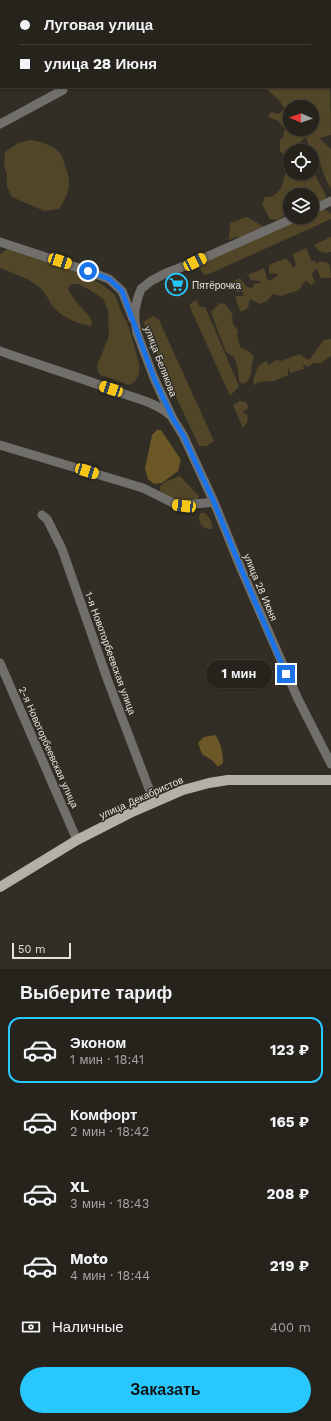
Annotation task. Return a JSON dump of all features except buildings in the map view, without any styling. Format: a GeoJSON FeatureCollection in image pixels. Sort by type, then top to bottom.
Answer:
{"type":"FeatureCollection","features":[{"type":"Feature","properties":{"kind":"main road","name":"улица Декабристов"},"geometry":{"type":"LineString","coordinates":[[0,887],[77,840],[154,802],[183,790],[228,780],[331,780]]}},
{"type":"Feature","properties":{"kind":"street"},"geometry":{"type":"LineString","coordinates":[[0,124],[63,90]]}},
{"type":"Feature","properties":{"kind":"street"},"geometry":{"type":"LineString","coordinates":[[319,207],[331,201]]}},
{"type":"Feature","properties":{"kind":"street","name":"улица Белякова"},"geometry":{"type":"LineString","coordinates":[[173,419],[154,378],[135,326],[134,310],[141,289],[151,281],[166,273],[195,262],[283,223]]}},
{"type":"Feature","properties":{"kind":"street"},"geometry":{"type":"LineString","coordinates":[[0,242],[109,279],[122,291],[135,326]]}},
{"type":"Feature","properties":{"kind":"street"},"geometry":{"type":"LineString","coordinates":[[0,352],[146,402],[166,411],[173,419]]}},
{"type":"Feature","properties":{"kind":"street","name":"улица 28 Июня"},"geometry":{"type":"LineString","coordinates":[[173,419],[183,435],[214,502],[245,578],[298,699],[331,764]]}},
{"type":"Feature","properties":{"kind":"street"},"geometry":{"type":"LineString","coordinates":[[0,445],[143,488],[175,504],[184,506],[214,502]]}},
{"type":"Feature","properties":{"kind":"street","name":"1-я Новоторбеевская улица"},"geometry":{"type":"LineString","coordinates":[[42,515],[47,519],[62,549],[108,681],[154,802]]}},
{"type":"Feature","properties":{"kind":"street","name":"2-я Новоторбеевская улица"},"geometry":{"type":"LineString","coordinates":[[0,663],[77,840]]}},
{"type":"Feature","properties":{"kind":"shaded area"},"geometry":{"type":"Polygon","coordinates":[[[265,88],[330,88],[331,135],[319,138],[331,149],[331,188],[327,182],[319,161],[319,144],[308,144],[306,137],[298,144],[283,144],[283,154],[280,152],[280,140],[283,136],[319,136],[319,100],[283,100],[283,106],[278,99],[265,88]]]}},
{"type":"Feature","properties":{"kind":"shaded area"},"geometry":{"type":"Polygon","coordinates":[[[283,110],[283,127],[278,121],[268,117],[271,112],[278,114],[283,110]]]}},
{"type":"Feature","properties":{"kind":"shaded area"},"geometry":{"type":"Polygon","coordinates":[[[31,140],[53,147],[62,157],[68,176],[69,187],[66,198],[59,209],[44,211],[12,197],[7,187],[7,175],[4,166],[5,152],[18,143],[31,140]]]}},
{"type":"Feature","properties":{"kind":"shaded area"},"geometry":{"type":"Polygon","coordinates":[[[284,180],[318,180],[326,196],[325,200],[319,202],[319,188],[283,188],[283,216],[278,220],[270,219],[262,204],[265,197],[273,196],[278,192],[284,180]]]}},
{"type":"Feature","properties":{"kind":"shaded area"},"geometry":{"type":"Polygon","coordinates":[[[323,207],[331,214],[331,219],[211,273],[205,275],[202,272],[200,263],[204,260],[285,224],[319,224],[319,209],[323,207]]]}},
{"type":"Feature","properties":{"kind":"shaded area"},"geometry":{"type":"Polygon","coordinates":[[[247,217],[264,227],[253,231],[244,237],[236,237],[229,240],[230,223],[247,217]]]}},
{"type":"Feature","properties":{"kind":"shaded area"},"geometry":{"type":"Polygon","coordinates":[[[331,237],[331,252],[321,252],[314,245],[331,237]]]}},
{"type":"Feature","properties":{"kind":"shaded area"},"geometry":{"type":"Polygon","coordinates":[[[306,248],[311,259],[310,261],[315,261],[317,264],[318,262],[326,262],[330,265],[331,278],[321,278],[316,268],[312,274],[315,282],[311,285],[306,280],[299,290],[281,296],[273,294],[267,301],[260,304],[250,299],[249,306],[241,312],[236,301],[236,296],[244,296],[242,291],[237,292],[227,284],[240,278],[247,287],[252,288],[254,284],[261,283],[259,281],[251,280],[248,275],[264,268],[269,281],[278,274],[269,273],[269,265],[286,258],[293,267],[296,266],[293,254],[306,248]]]}},
{"type":"Feature","properties":{"kind":"shaded area"},"geometry":{"type":"Polygon","coordinates":[[[7,249],[66,267],[82,274],[108,289],[116,297],[121,312],[130,330],[139,365],[138,377],[133,383],[129,385],[101,375],[98,372],[97,365],[109,336],[108,310],[103,299],[78,284],[71,284],[68,289],[73,298],[92,321],[91,326],[69,319],[55,309],[44,292],[37,285],[0,268],[0,254],[7,249]]]}},
{"type":"Feature","properties":{"kind":"shaded area"},"geometry":{"type":"Polygon","coordinates":[[[196,300],[200,307],[205,307],[239,386],[230,396],[189,305],[196,300]]]}},
{"type":"Feature","properties":{"kind":"shaded area"},"geometry":{"type":"Polygon","coordinates":[[[220,303],[225,304],[232,313],[233,324],[238,331],[237,335],[240,347],[247,350],[254,356],[251,375],[244,384],[239,382],[238,368],[234,357],[226,352],[211,312],[220,303]]]}},
{"type":"Feature","properties":{"kind":"shaded area"},"geometry":{"type":"Polygon","coordinates":[[[153,316],[159,320],[214,441],[207,446],[199,446],[143,322],[153,316]]]}},
{"type":"Feature","properties":{"kind":"shaded area"},"geometry":{"type":"Polygon","coordinates":[[[331,339],[331,356],[321,363],[314,363],[307,367],[303,364],[304,369],[290,373],[288,367],[288,375],[274,381],[257,382],[255,386],[253,380],[258,366],[266,361],[269,365],[276,360],[281,361],[299,354],[309,360],[324,340],[331,339]]]}},
{"type":"Feature","properties":{"kind":"shaded area"},"geometry":{"type":"Polygon","coordinates":[[[240,401],[246,402],[248,407],[247,410],[242,411],[248,416],[247,422],[243,428],[233,405],[240,401]]]}},
{"type":"Feature","properties":{"kind":"shaded area"},"geometry":{"type":"Polygon","coordinates":[[[157,430],[161,430],[181,460],[178,471],[162,483],[154,484],[148,479],[145,469],[152,435],[157,430]]]}},
{"type":"Feature","properties":{"kind":"shaded area"},"geometry":{"type":"Polygon","coordinates":[[[180,476],[199,496],[197,500],[177,500],[160,491],[160,486],[167,481],[180,476]]]}},
{"type":"Feature","properties":{"kind":"shaded area"},"geometry":{"type":"Polygon","coordinates":[[[200,513],[205,513],[212,522],[212,529],[205,528],[201,525],[199,519],[200,513]]]}},
{"type":"Feature","properties":{"kind":"shaded area"},"geometry":{"type":"Polygon","coordinates":[[[215,735],[223,756],[223,763],[219,766],[202,754],[198,743],[204,737],[215,735]]]}},
{"type":"Feature","properties":{"kind":"place","name":"Пятёрочка"},"geometry":{"type":"Point","coordinates":[176,285]}},
{"type":"Feature","properties":{"kind":"route"},"geometry":{"type":"LineString","coordinates":[[88,271],[109,279],[122,291],[154,378],[173,419],[183,435],[214,502],[286,674]]}}]}
